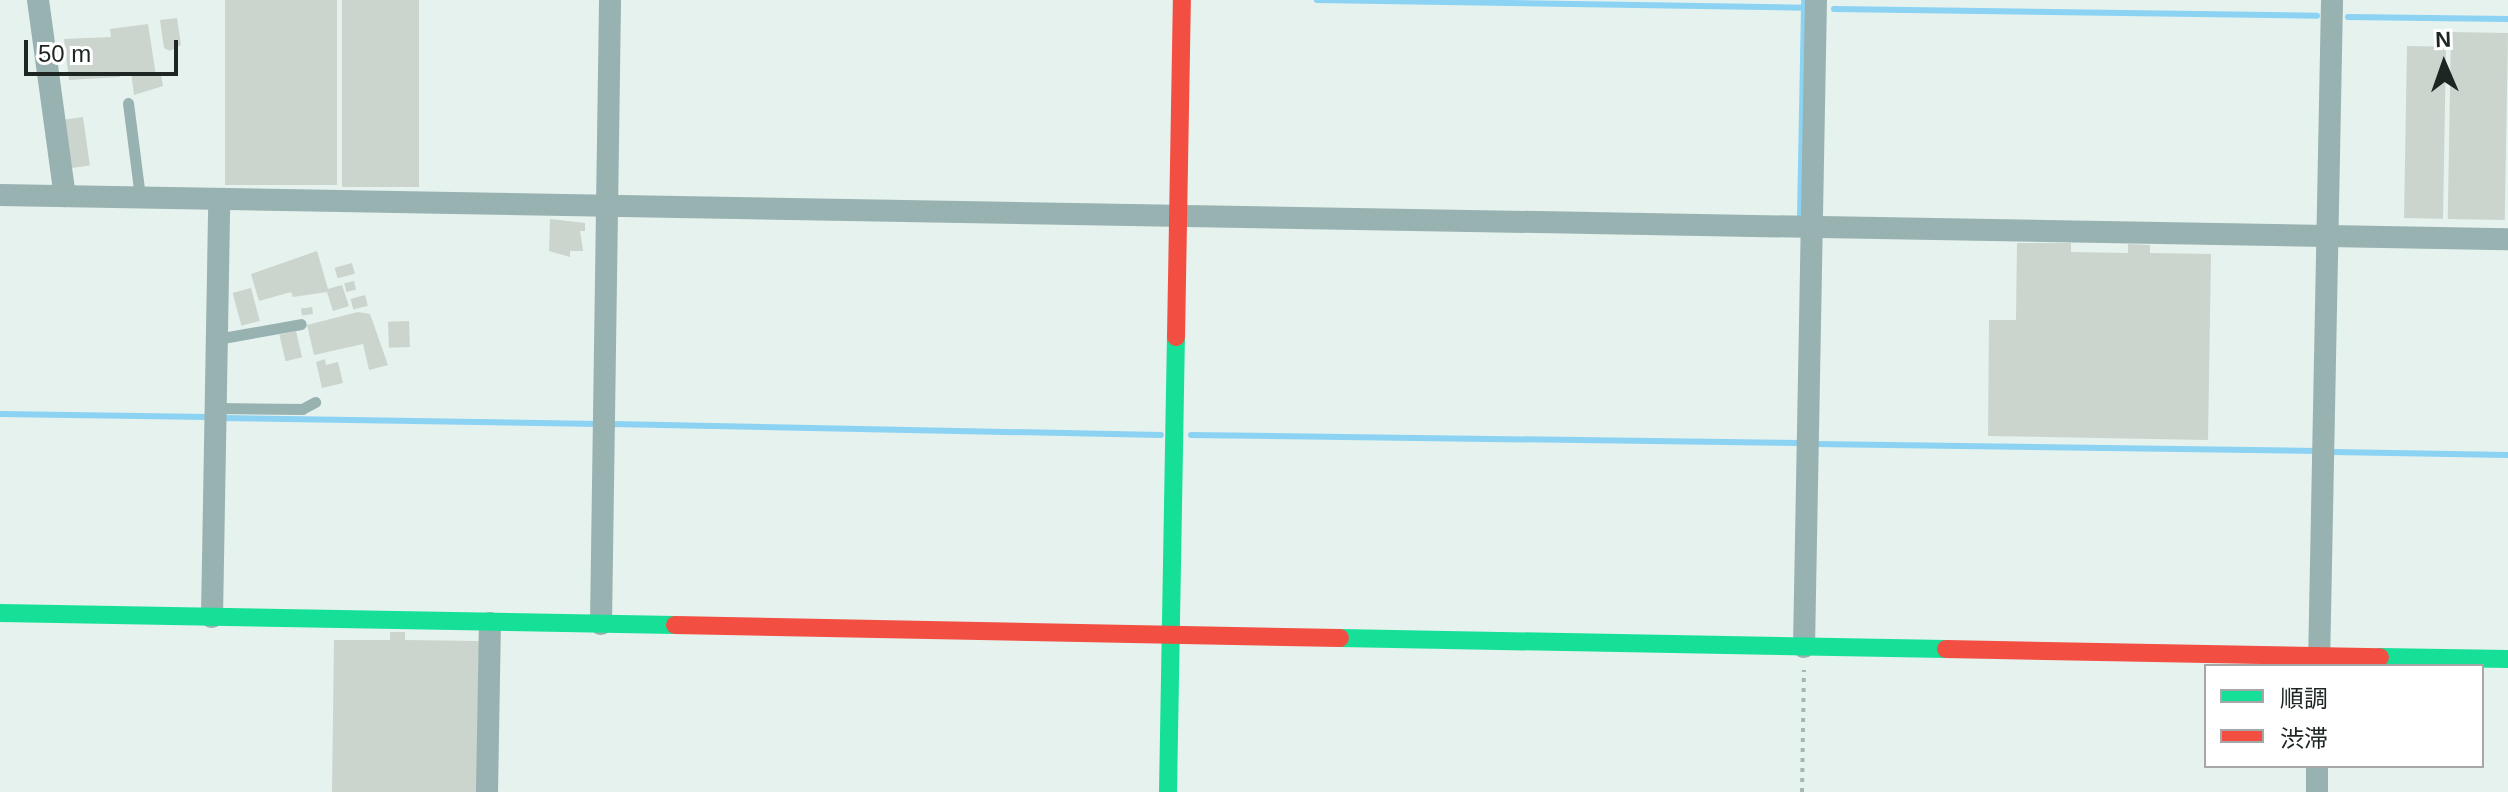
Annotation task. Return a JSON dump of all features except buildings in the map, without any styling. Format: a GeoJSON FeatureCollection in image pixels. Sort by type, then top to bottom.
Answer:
{"type":"FeatureCollection","features":[{"type":"Feature","properties":{"kind":"street"},"geometry":{"type":"LineString","coordinates":[[38,0],[65,196]]}},
{"type":"Feature","properties":{"kind":"street"},"geometry":{"type":"LineString","coordinates":[[601,624],[610,0]]}},
{"type":"Feature","properties":{"kind":"street"},"geometry":{"type":"LineString","coordinates":[[1168,792],[1182,0]]}},
{"type":"Feature","properties":{"kind":"street"},"geometry":{"type":"LineString","coordinates":[[1804,647],[1816,0]]}},
{"type":"Feature","properties":{"kind":"street"},"geometry":{"type":"LineString","coordinates":[[2319,661],[2332,0]]}},
{"type":"Feature","properties":{"kind":"street"},"geometry":{"type":"LineString","coordinates":[[0,195],[2508,239]]}},
{"type":"Feature","properties":{"kind":"street"},"geometry":{"type":"LineString","coordinates":[[212,617],[219,199]]}},
{"type":"Feature","properties":{"kind":"street"},"geometry":{"type":"LineString","coordinates":[[0,613],[1804,647],[2319,661],[2508,659]]}},
{"type":"Feature","properties":{"kind":"street"},"geometry":{"type":"LineString","coordinates":[[487,792],[490,623]]}},
{"type":"Feature","properties":{"kind":"street"},"geometry":{"type":"LineString","coordinates":[[2317,768],[2317,792]]}},
{"type":"Feature","properties":{"kind":"lane"},"geometry":{"type":"LineString","coordinates":[[128,103],[140,197]]}},
{"type":"Feature","properties":{"kind":"lane"},"geometry":{"type":"LineString","coordinates":[[217,339],[301,324]]}},
{"type":"Feature","properties":{"kind":"lane"},"geometry":{"type":"LineString","coordinates":[[216,408],[302,409],[315,402]]}},
{"type":"Feature","properties":{"kind":"path"},"geometry":{"type":"LineString","coordinates":[[1802,792],[1804,647]]}},
{"type":"Feature","properties":{"kind":"waterway"},"geometry":{"type":"LineString","coordinates":[[1317,0],[1804,8]]}},
{"type":"Feature","properties":{"kind":"waterway"},"geometry":{"type":"LineString","coordinates":[[1800,216],[1804,0]]}},
{"type":"Feature","properties":{"kind":"waterway"},"geometry":{"type":"LineString","coordinates":[[1834,9],[2317,16]]}},
{"type":"Feature","properties":{"kind":"waterway"},"geometry":{"type":"LineString","coordinates":[[2348,17],[2508,19]]}},
{"type":"Feature","properties":{"kind":"waterway"},"geometry":{"type":"LineString","coordinates":[[0,414],[209,417]]}},
{"type":"Feature","properties":{"kind":"waterway"},"geometry":{"type":"LineString","coordinates":[[221,418],[598,424]]}},
{"type":"Feature","properties":{"kind":"waterway"},"geometry":{"type":"LineString","coordinates":[[612,424],[1161,435]]}},
{"type":"Feature","properties":{"kind":"waterway"},"geometry":{"type":"LineString","coordinates":[[1191,435],[1802,443]]}},
{"type":"Feature","properties":{"kind":"waterway"},"geometry":{"type":"LineString","coordinates":[[1815,444],[2317,451]]}},
{"type":"Feature","properties":{"kind":"waterway"},"geometry":{"type":"LineString","coordinates":[[2333,452],[2508,455]]}},
{"type":"Feature","properties":{"kind":"traffic: fast"},"geometry":{"type":"LineString","coordinates":[[1168,792],[1176,337]]}},
{"type":"Feature","properties":{"kind":"traffic: fast"},"geometry":{"type":"LineString","coordinates":[[0,613],[675,625]]}},
{"type":"Feature","properties":{"kind":"traffic: fast"},"geometry":{"type":"LineString","coordinates":[[1340,638],[1946,649]]}},
{"type":"Feature","properties":{"kind":"traffic: fast"},"geometry":{"type":"LineString","coordinates":[[2380,657],[2508,659]]}},
{"type":"Feature","properties":{"kind":"traffic: jam"},"geometry":{"type":"LineString","coordinates":[[1176,337],[1182,0]]}},
{"type":"Feature","properties":{"kind":"traffic: jam"},"geometry":{"type":"LineString","coordinates":[[675,625],[1340,638]]}},
{"type":"Feature","properties":{"kind":"traffic: jam"},"geometry":{"type":"LineString","coordinates":[[1946,649],[2380,657]]}}]}
